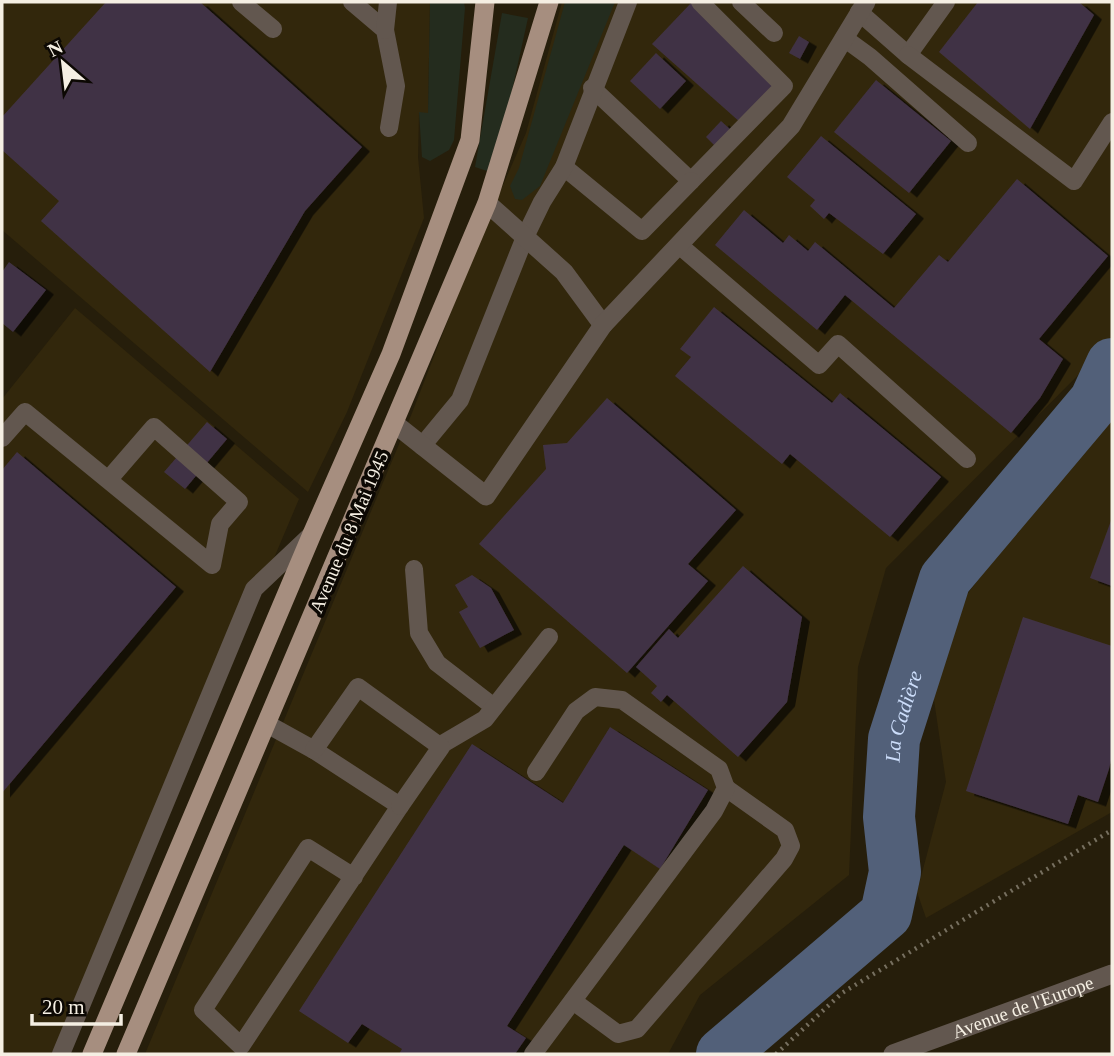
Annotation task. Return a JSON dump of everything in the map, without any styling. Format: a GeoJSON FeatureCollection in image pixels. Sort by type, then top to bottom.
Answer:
{"type":"FeatureCollection","features":[{"type":"Feature","properties":{"kind":"main road","name":"Avenue du 8 Mai 1945"},"geometry":{"type":"LineString","coordinates":[[92,1054],[312,534],[391,355],[459,173],[470,140],[485,2]]}},
{"type":"Feature","properties":{"kind":"main road","name":"Avenue du 8 Mai 1945"},"geometry":{"type":"LineString","coordinates":[[126,1054],[487,203],[549,2]]}},
{"type":"Feature","properties":{"kind":"street"},"geometry":{"type":"LineString","coordinates":[[395,424],[486,496],[603,326],[791,126],[862,7]]}},
{"type":"Feature","properties":{"kind":"street"},"geometry":{"type":"LineString","coordinates":[[487,203],[564,272],[603,326]]}},
{"type":"Feature","properties":{"kind":"street","name":"Avenue de l'Europe"},"geometry":{"type":"LineString","coordinates":[[893,1054],[1112,974]]}},
{"type":"Feature","properties":{"kind":"lane"},"geometry":{"type":"LineString","coordinates":[[241,2],[273,29]]}},
{"type":"Feature","properties":{"kind":"lane"},"geometry":{"type":"LineString","coordinates":[[352,2],[385,30]]}},
{"type":"Feature","properties":{"kind":"lane"},"geometry":{"type":"LineString","coordinates":[[388,2],[385,30],[396,86],[389,128]]}},
{"type":"Feature","properties":{"kind":"lane"},"geometry":{"type":"LineString","coordinates":[[422,446],[460,400],[525,237],[542,202],[564,167],[592,88],[628,2]]}},
{"type":"Feature","properties":{"kind":"lane"},"geometry":{"type":"LineString","coordinates":[[564,167],[642,231],[784,86],[700,2]]}},
{"type":"Feature","properties":{"kind":"lane"},"geometry":{"type":"LineString","coordinates":[[741,2],[774,33]]}},
{"type":"Feature","properties":{"kind":"lane"},"geometry":{"type":"LineString","coordinates":[[908,55],[946,2]]}},
{"type":"Feature","properties":{"kind":"lane"},"geometry":{"type":"LineString","coordinates":[[862,7],[908,55],[1074,181],[1112,122]]}},
{"type":"Feature","properties":{"kind":"lane"},"geometry":{"type":"LineString","coordinates":[[844,38],[870,57],[968,143]]}},
{"type":"Feature","properties":{"kind":"lane"},"geometry":{"type":"LineString","coordinates":[[592,88],[691,181]]}},
{"type":"Feature","properties":{"kind":"lane"},"geometry":{"type":"LineString","coordinates":[[679,245],[819,365],[838,344],[967,460]]}},
{"type":"Feature","properties":{"kind":"lane"},"geometry":{"type":"LineString","coordinates":[[2,438],[25,412],[212,565],[220,524],[239,502],[154,427],[109,479]]}},
{"type":"Feature","properties":{"kind":"lane"},"geometry":{"type":"LineString","coordinates":[[61,1054],[254,589],[312,534]]}},
{"type":"Feature","properties":{"kind":"lane"},"geometry":{"type":"LineString","coordinates":[[414,569],[419,632],[438,663],[494,707]]}},
{"type":"Feature","properties":{"kind":"lane"},"geometry":{"type":"LineString","coordinates":[[439,746],[485,719],[549,637]]}},
{"type":"Feature","properties":{"kind":"lane"},"geometry":{"type":"LineString","coordinates":[[314,750],[358,687],[439,746]]}},
{"type":"Feature","properties":{"kind":"lane"},"geometry":{"type":"LineString","coordinates":[[536,772],[576,711],[595,697],[622,701],[719,769],[726,788],[785,830],[791,846],[784,859],[637,1028],[618,1034],[573,1001]]}},
{"type":"Feature","properties":{"kind":"lane"},"geometry":{"type":"LineString","coordinates":[[267,724],[314,750],[400,806]]}},
{"type":"Feature","properties":{"kind":"lane"},"geometry":{"type":"LineString","coordinates":[[354,877],[309,848],[203,1010],[241,1045],[354,877],[400,806],[441,747],[439,746]]}},
{"type":"Feature","properties":{"kind":"lane"},"geometry":{"type":"LineString","coordinates":[[533,1054],[714,811],[726,788]]}},
{"type":"Feature","properties":{"kind":"path"},"geometry":{"type":"LineString","coordinates":[[776,1054],[842,993],[1112,830]]}},
{"type":"Feature","properties":{"kind":"shaded area"},"geometry":{"type":"Polygon","coordinates":[[[2,2],[430,2],[428,113],[419,113],[418,157],[424,218],[347,412],[308,492],[2,230],[2,2]]]}},
{"type":"Feature","properties":{"kind":"shaded area"},"geometry":{"type":"Polygon","coordinates":[[[562,2],[1112,2],[1112,341],[886,568],[858,667],[849,875],[700,995],[668,1054],[145,1054],[412,413],[481,235],[526,133],[562,2]]]}},
{"type":"Feature","properties":{"kind":"shaded area"},"geometry":{"type":"Polygon","coordinates":[[[75,308],[299,499],[64,1054],[2,1054],[2,399],[75,308]]]}},
{"type":"Feature","properties":{"kind":"shaded area"},"geometry":{"type":"Polygon","coordinates":[[[1112,404],[1112,812],[926,918],[917,892],[946,782],[933,693],[943,626],[1112,404]]]}},
{"type":"Feature","properties":{"kind":"green space"},"geometry":{"type":"Polygon","coordinates":[[[430,2],[464,2],[465,8],[454,140],[449,150],[430,161],[422,157],[419,112],[428,113],[430,2]]]}},
{"type":"Feature","properties":{"kind":"green space"},"geometry":{"type":"Polygon","coordinates":[[[565,2],[615,2],[540,186],[522,200],[515,199],[510,186],[519,168],[565,2]]]}},
{"type":"Feature","properties":{"kind":"green space"},"geometry":{"type":"Polygon","coordinates":[[[502,13],[528,18],[509,104],[487,171],[475,167],[502,13]]]}},
{"type":"Feature","properties":{"kind":"building"},"geometry":{"type":"Polygon","coordinates":[[[106,2],[200,2],[362,147],[305,211],[210,372],[41,221],[59,201],[2,150],[2,117],[106,2]]]}},
{"type":"Feature","properties":{"kind":"building"},"geometry":{"type":"Polygon","coordinates":[[[692,2],[777,85],[741,123],[652,44],[692,2]]]}},
{"type":"Feature","properties":{"kind":"building"},"geometry":{"type":"Polygon","coordinates":[[[978,2],[1079,2],[1094,15],[1030,129],[939,52],[978,2]]]}},
{"type":"Feature","properties":{"kind":"building"},"geometry":{"type":"Polygon","coordinates":[[[799,36],[809,42],[800,59],[789,53],[799,36]]]}},
{"type":"Feature","properties":{"kind":"building"},"geometry":{"type":"Polygon","coordinates":[[[656,53],[686,81],[660,109],[630,81],[656,53]]]}},
{"type":"Feature","properties":{"kind":"building"},"geometry":{"type":"Polygon","coordinates":[[[876,80],[951,141],[909,193],[834,132],[876,80]]]}},
{"type":"Feature","properties":{"kind":"building"},"geometry":{"type":"Polygon","coordinates":[[[721,121],[731,130],[715,146],[706,137],[721,121]]]}},
{"type":"Feature","properties":{"kind":"building"},"geometry":{"type":"Polygon","coordinates":[[[821,136],[916,214],[883,254],[829,213],[824,219],[810,206],[815,200],[787,177],[821,136]]]}},
{"type":"Feature","properties":{"kind":"building"},"geometry":{"type":"Polygon","coordinates":[[[1017,179],[1108,256],[1039,339],[1063,359],[1040,398],[1011,433],[845,295],[817,330],[715,245],[744,210],[783,243],[789,235],[808,251],[815,242],[894,308],[939,255],[948,262],[1017,179]]]}},
{"type":"Feature","properties":{"kind":"building"},"geometry":{"type":"Polygon","coordinates":[[[9,262],[46,290],[13,332],[2,323],[2,272],[9,262]]]}},
{"type":"Feature","properties":{"kind":"building"},"geometry":{"type":"Polygon","coordinates":[[[714,307],[832,403],[840,393],[941,477],[890,537],[790,454],[782,464],[675,376],[691,357],[680,349],[714,307]]]}},
{"type":"Feature","properties":{"kind":"building"},"geometry":{"type":"Polygon","coordinates":[[[607,398],[736,510],[688,564],[708,581],[627,673],[479,544],[546,469],[543,445],[567,443],[607,398]]]}},
{"type":"Feature","properties":{"kind":"building"},"geometry":{"type":"Polygon","coordinates":[[[207,422],[227,439],[185,489],[164,472],[207,422]]]}},
{"type":"Feature","properties":{"kind":"building"},"geometry":{"type":"Polygon","coordinates":[[[17,452],[176,587],[2,793],[2,470],[17,452]]]}},
{"type":"Feature","properties":{"kind":"building"},"geometry":{"type":"Polygon","coordinates":[[[1112,518],[1112,586],[1090,578],[1112,518]]]}},
{"type":"Feature","properties":{"kind":"building"},"geometry":{"type":"Polygon","coordinates":[[[743,566],[802,617],[787,702],[738,757],[667,695],[661,702],[651,693],[657,686],[636,667],[669,629],[678,638],[743,566]]]}},
{"type":"Feature","properties":{"kind":"building"},"geometry":{"type":"Polygon","coordinates":[[[472,575],[491,588],[514,630],[480,648],[459,612],[468,607],[455,585],[472,575]]]}},
{"type":"Feature","properties":{"kind":"building"},"geometry":{"type":"Polygon","coordinates":[[[1023,617],[1112,646],[1112,756],[1109,769],[1098,802],[1078,795],[1068,824],[966,791],[1023,617]]]}},
{"type":"Feature","properties":{"kind":"building"},"geometry":{"type":"Polygon","coordinates":[[[610,727],[708,790],[660,869],[624,845],[507,1026],[526,1038],[515,1054],[399,1054],[402,1049],[362,1024],[348,1043],[299,1011],[472,744],[563,803],[610,727]]]}},
{"type":"Feature","properties":{"kind":"waterway","name":"La Cadière"},"geometry":{"type":"LineString","coordinates":[[722,1054],[886,914],[895,872],[889,817],[894,739],[945,579],[1095,401],[1112,364]]}}]}
